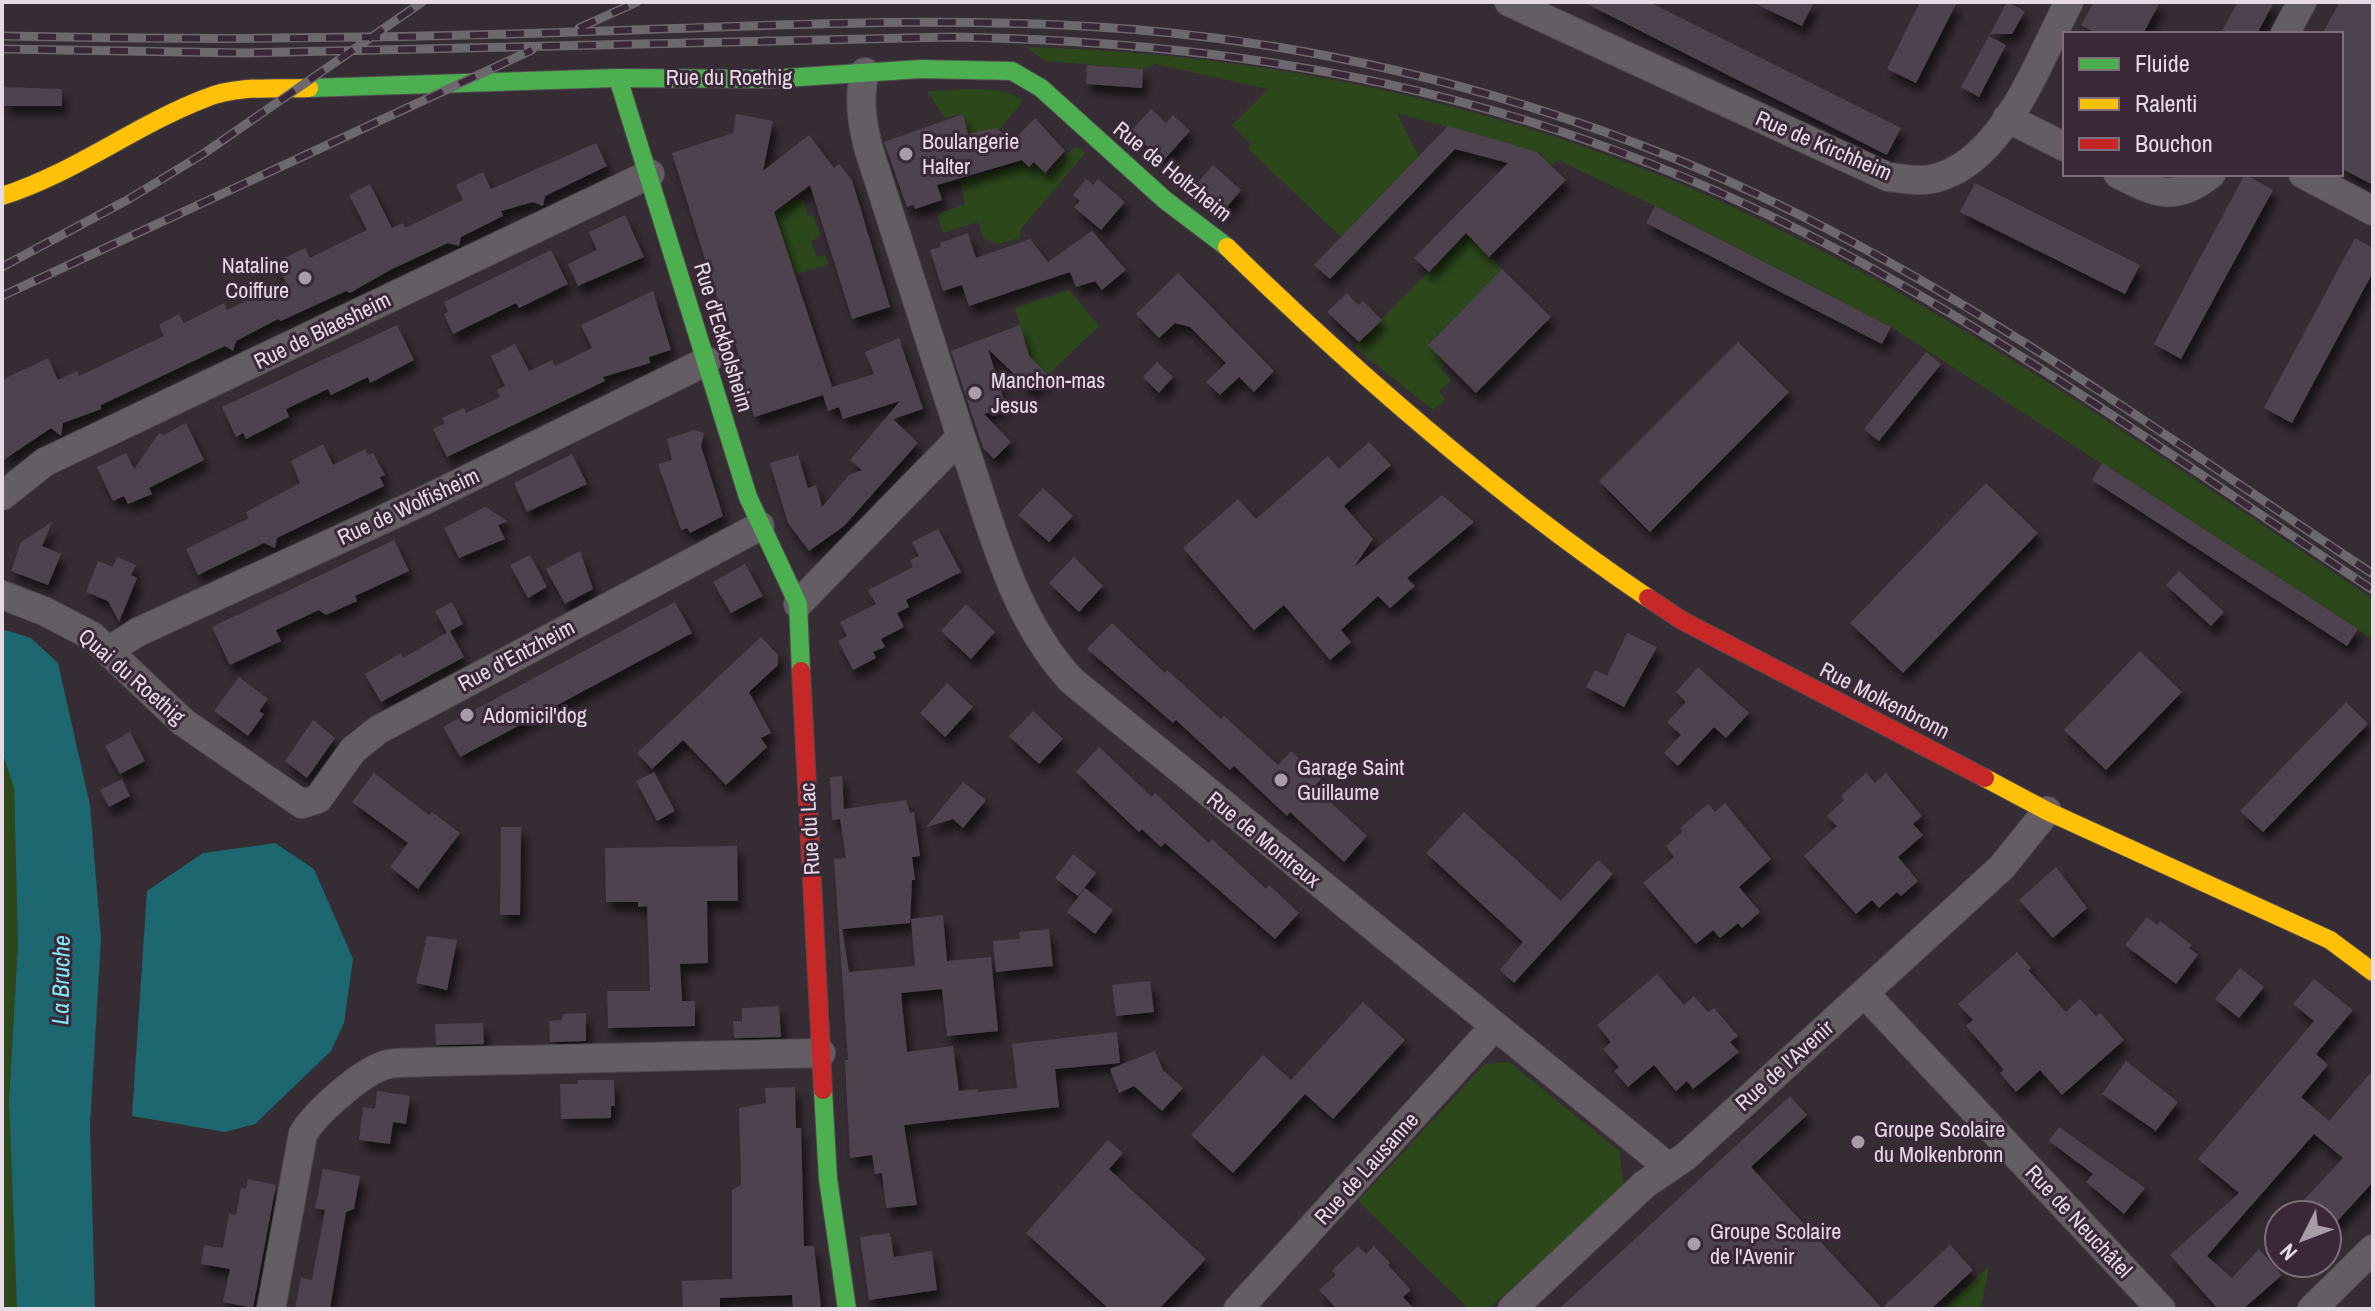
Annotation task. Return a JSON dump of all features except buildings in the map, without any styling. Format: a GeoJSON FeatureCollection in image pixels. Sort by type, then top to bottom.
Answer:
{"type":"FeatureCollection","features":[{"type":"Feature","properties":{"kind":"street","name":"Rue de Kirchheim"},"geometry":{"type":"LineString","coordinates":[[1509,2],[1888,177],[1930,180],[1962,168],[1990,145],[2069,2]]}},
{"type":"Feature","properties":{"kind":"street"},"geometry":{"type":"LineString","coordinates":[[2286,32],[2302,2]]}},
{"type":"Feature","properties":{"kind":"street","name":"Rue de Holtzheim"},"geometry":{"type":"LineString","coordinates":[[865,72],[999,68],[1031,81],[1179,212],[1220,240],[1333,350],[1409,413]]}},
{"type":"Feature","properties":{"kind":"street"},"geometry":{"type":"LineString","coordinates":[[798,604],[961,437],[868,147],[861,116],[860,89],[865,72]]}},
{"type":"Feature","properties":{"kind":"street","name":"Rue du Roethig"},"geometry":{"type":"LineString","coordinates":[[2,196],[34,186],[193,104],[224,92],[618,78],[769,79],[865,72]]}},
{"type":"Feature","properties":{"kind":"street","name":"Rue d'Eckbolsheim"},"geometry":{"type":"LineString","coordinates":[[618,78],[760,526],[798,604]]}},
{"type":"Feature","properties":{"kind":"street"},"geometry":{"type":"LineString","coordinates":[[2007,118],[2063,146]]}},
{"type":"Feature","properties":{"kind":"street","name":"Rue de Blaesheim"},"geometry":{"type":"LineString","coordinates":[[2,496],[45,462],[650,174]]}},
{"type":"Feature","properties":{"kind":"street"},"geometry":{"type":"LineString","coordinates":[[2122,176],[2154,192],[2180,193],[2208,176]]}},
{"type":"Feature","properties":{"kind":"street"},"geometry":{"type":"LineString","coordinates":[[2307,176],[2373,211]]}},
{"type":"Feature","properties":{"kind":"street","name":"Rue de Wolfisheim"},"geometry":{"type":"LineString","coordinates":[[110,650],[138,632],[425,500],[707,361]]}},
{"type":"Feature","properties":{"kind":"street","name":"Rue Molkenbronn"},"geometry":{"type":"LineString","coordinates":[[1409,413],[1589,558],[1683,621],[2047,811],[2330,940],[2373,972]]}},
{"type":"Feature","properties":{"kind":"street","name":"Rue de Montreux"},"geometry":{"type":"LineString","coordinates":[[961,437],[1015,592],[1036,635],[1057,665],[1093,700],[1667,1166]]}},
{"type":"Feature","properties":{"kind":"street","name":"Rue d'Entzheim"},"geometry":{"type":"LineString","coordinates":[[294,799],[302,804],[318,799],[353,750],[378,730],[760,526]]}},
{"type":"Feature","properties":{"kind":"street","name":"Quai du Roethig"},"geometry":{"type":"LineString","coordinates":[[2,595],[69,623],[110,650],[183,722],[294,799]]}},
{"type":"Feature","properties":{"kind":"street","name":"Rue du Lac"},"geometry":{"type":"LineString","coordinates":[[798,604],[828,1179],[847,1309]]}},
{"type":"Feature","properties":{"kind":"street","name":"Rue de l'Avenir"},"geometry":{"type":"LineString","coordinates":[[1512,1309],[1667,1166],[1685,1157],[2002,867],[2047,811]]}},
{"type":"Feature","properties":{"kind":"street","name":"Rue de Neuchâtel"},"geometry":{"type":"LineString","coordinates":[[1865,994],[2161,1309]]}},
{"type":"Feature","properties":{"kind":"street","name":"Rue de Lausanne"},"geometry":{"type":"LineString","coordinates":[[1238,1309],[1494,1027]]}},
{"type":"Feature","properties":{"kind":"street"},"geometry":{"type":"LineString","coordinates":[[271,1309],[303,1134],[312,1118],[374,1070],[388,1064],[821,1053]]}},
{"type":"Feature","properties":{"kind":"street"},"geometry":{"type":"LineString","coordinates":[[2312,1309],[2373,1249]]}},
{"type":"Feature","properties":{"kind":"green space"},"geometry":{"type":"Polygon","coordinates":[[[1026,47],[1122,52],[1217,62],[1312,76],[1405,95],[1589,149],[1679,183],[1845,263],[2076,400],[2373,599],[2373,640],[1891,327],[1558,160],[1476,243],[1502,269],[1428,344],[1446,363],[1441,368],[1451,380],[1439,392],[1445,399],[1433,410],[1354,347],[1544,154],[1397,113],[1419,157],[1341,237],[1248,149],[1251,144],[1232,125],[1268,89],[1155,64],[1143,69],[1045,61],[1026,47]]]}},
{"type":"Feature","properties":{"kind":"green space"},"geometry":{"type":"Polygon","coordinates":[[[990,90],[1013,95],[1023,101],[999,130],[968,134],[963,114],[945,118],[927,91],[990,90]]]}},
{"type":"Feature","properties":{"kind":"green space"},"geometry":{"type":"Polygon","coordinates":[[[1076,146],[1085,153],[1021,229],[1020,238],[998,244],[984,239],[978,222],[942,233],[938,214],[965,204],[960,179],[1018,165],[1022,161],[1029,167],[1034,163],[1045,173],[1076,146]]]}},
{"type":"Feature","properties":{"kind":"green space"},"geometry":{"type":"Polygon","coordinates":[[[793,198],[795,202],[802,198],[808,216],[813,215],[820,235],[811,241],[817,257],[825,255],[828,264],[794,275],[773,213],[793,198]]]}},
{"type":"Feature","properties":{"kind":"green space"},"geometry":{"type":"Polygon","coordinates":[[[1069,290],[1099,326],[1048,375],[1029,357],[1015,308],[1069,290]]]}},
{"type":"Feature","properties":{"kind":"green space"},"geometry":{"type":"Polygon","coordinates":[[[2,753],[14,788],[18,944],[9,1101],[17,1309],[2,1309],[2,753]]]}},
{"type":"Feature","properties":{"kind":"green space"},"geometry":{"type":"Polygon","coordinates":[[[1509,1062],[1619,1151],[1624,1187],[1488,1309],[1469,1309],[1358,1201],[1485,1064],[1509,1062]]]}},
{"type":"Feature","properties":{"kind":"green space"},"geometry":{"type":"Polygon","coordinates":[[[1989,1266],[1981,1309],[1943,1309],[1989,1266]]]}},
{"type":"Feature","properties":{"kind":"water","name":"La Bruche"},"geometry":{"type":"Polygon","coordinates":[[[2,629],[31,638],[58,663],[90,805],[101,939],[90,1125],[95,1309],[17,1309],[9,1101],[18,944],[14,788],[2,752],[2,629]]]}},
{"type":"Feature","properties":{"kind":"water"},"geometry":{"type":"Polygon","coordinates":[[[275,843],[314,869],[353,959],[344,1023],[331,1051],[255,1124],[225,1132],[132,1116],[147,891],[203,853],[275,843]]]}},
{"type":"Feature","properties":{"kind":"railway"},"geometry":{"type":"LineString","coordinates":[[2,267],[129,199],[203,154],[422,2]]}},
{"type":"Feature","properties":{"kind":"railway"},"geometry":{"type":"LineString","coordinates":[[579,28],[637,2]]}},
{"type":"Feature","properties":{"kind":"railway"},"geometry":{"type":"LineString","coordinates":[[2,36],[340,38],[858,23],[1015,23],[1172,33],[1363,63],[1488,94],[1611,134],[1764,198],[1855,244],[2032,348],[2373,574]]}},
{"type":"Feature","properties":{"kind":"railway"},"geometry":{"type":"LineString","coordinates":[[2,49],[245,53],[952,37],[1064,41],[1174,50],[1281,64],[1386,84],[1490,110],[1593,142],[1695,182],[1797,229],[1872,268],[2018,355],[2373,590]]}},
{"type":"Feature","properties":{"kind":"railway"},"geometry":{"type":"LineString","coordinates":[[2,296],[532,50]]}},
{"type":"Feature","properties":{"kind":"traffic: fast"},"geometry":{"type":"LineString","coordinates":[[309,88],[618,78],[769,79],[921,69],[1012,71],[1041,88],[1165,200],[1227,247]]}},
{"type":"Feature","properties":{"kind":"traffic: fast"},"geometry":{"type":"LineString","coordinates":[[618,78],[748,497],[798,604],[801,671]]}},
{"type":"Feature","properties":{"kind":"traffic: fast"},"geometry":{"type":"LineString","coordinates":[[823,1090],[828,1179],[847,1309]]}},
{"type":"Feature","properties":{"kind":"traffic: slow"},"geometry":{"type":"LineString","coordinates":[[2,196],[55,175],[154,121],[206,98],[244,89],[309,88]]}},
{"type":"Feature","properties":{"kind":"traffic: slow"},"geometry":{"type":"LineString","coordinates":[[1227,247],[1326,341],[1430,432],[1537,518],[1648,598]]}},
{"type":"Feature","properties":{"kind":"traffic: slow"},"geometry":{"type":"LineString","coordinates":[[1985,778],[2047,811],[2330,940],[2373,972]]}},
{"type":"Feature","properties":{"kind":"traffic: jam"},"geometry":{"type":"LineString","coordinates":[[1648,598],[1683,621],[1985,778]]}},
{"type":"Feature","properties":{"kind":"traffic: jam"},"geometry":{"type":"LineString","coordinates":[[801,671],[823,1090]]}},
{"type":"Feature","properties":{"kind":"place","name":"Boulangerie Halter"},"geometry":{"type":"Point","coordinates":[906,154]}},
{"type":"Feature","properties":{"kind":"place","name":"Nataline Coiffure"},"geometry":{"type":"Point","coordinates":[305,278]}},
{"type":"Feature","properties":{"kind":"place","name":"Manchon-mas Jesus"},"geometry":{"type":"Point","coordinates":[975,393]}},
{"type":"Feature","properties":{"kind":"place","name":"Adomicil'dog"},"geometry":{"type":"Point","coordinates":[467,715]}},
{"type":"Feature","properties":{"kind":"place","name":"Garage Saint Guillaume"},"geometry":{"type":"Point","coordinates":[1281,780]}},
{"type":"Feature","properties":{"kind":"place","name":"Groupe Scolaire du Molkenbronn"},"geometry":{"type":"Point","coordinates":[1858,1142]}},
{"type":"Feature","properties":{"kind":"place","name":"Groupe Scolaire de l'Avenir"},"geometry":{"type":"Point","coordinates":[1694,1244]}}]}
